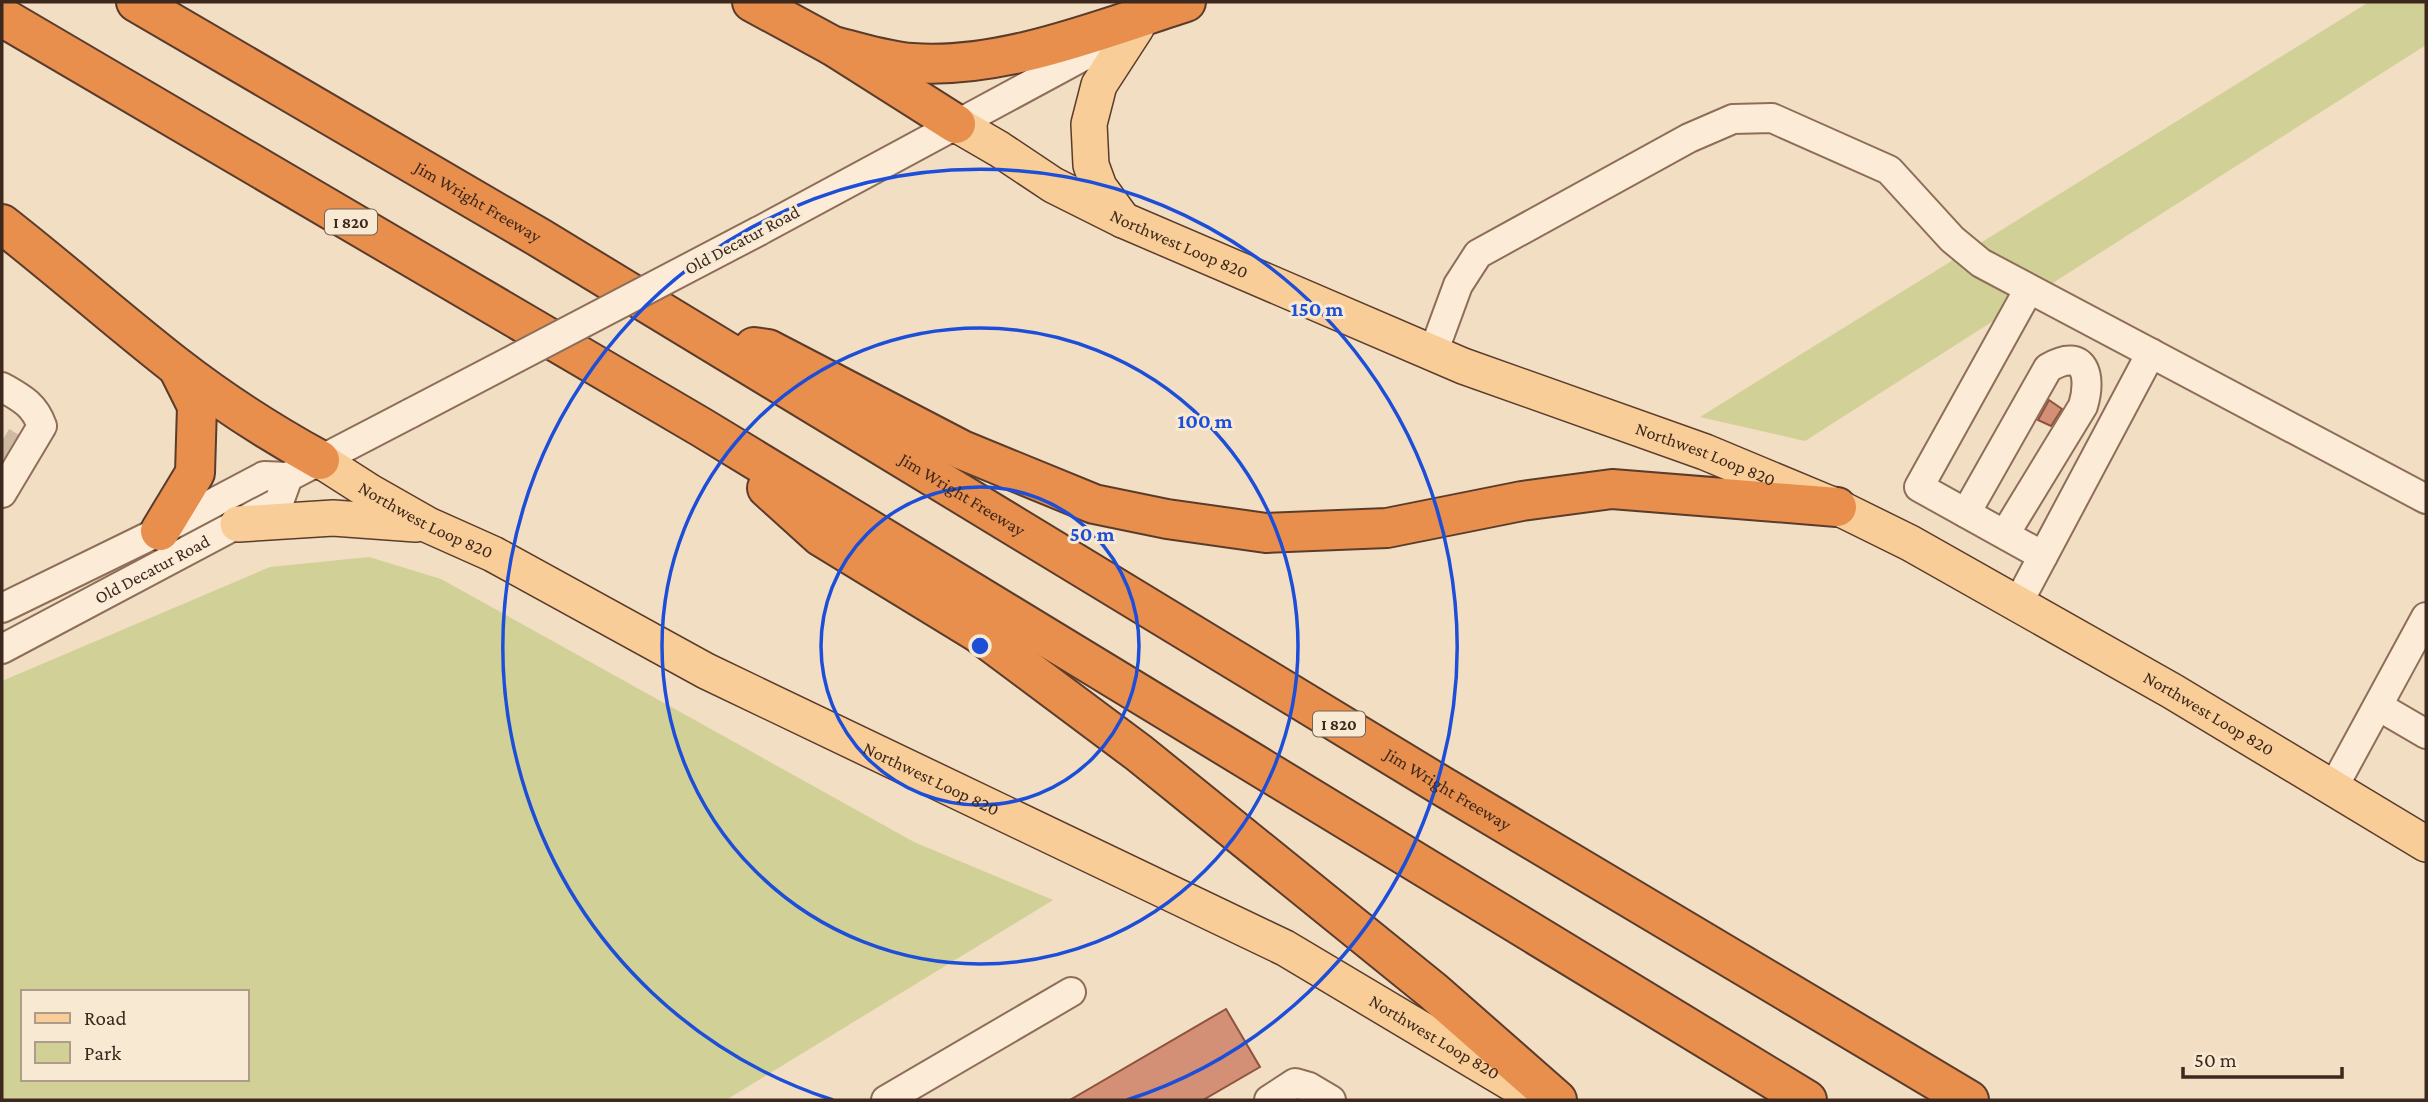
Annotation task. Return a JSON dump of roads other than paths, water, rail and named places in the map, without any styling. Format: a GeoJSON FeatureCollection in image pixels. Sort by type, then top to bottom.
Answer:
{"type":"FeatureCollection","features":[{"type":"Feature","properties":{"kind":"highway","name":"Jim Wright Freeway"},"geometry":{"type":"LineString","coordinates":[[136,2],[540,238],[1430,779],[1969,1100]]}},
{"type":"Feature","properties":{"kind":"highway"},"geometry":{"type":"LineString","coordinates":[[752,2],[833,46],[956,124]]}},
{"type":"Feature","properties":{"kind":"highway"},"geometry":{"type":"LineString","coordinates":[[833,46],[911,63],[951,63],[993,58],[1073,38],[1186,2]]}},
{"type":"Feature","properties":{"kind":"highway","name":"I 820"},"geometry":{"type":"LineString","coordinates":[[2,18],[701,427],[1807,1100]]}},
{"type":"Feature","properties":{"kind":"highway"},"geometry":{"type":"LineString","coordinates":[[2,224],[178,368],[284,440],[304,469]]}},
{"type":"Feature","properties":{"kind":"highway"},"geometry":{"type":"LineString","coordinates":[[713,343],[768,349],[962,450],[1094,504],[1167,519],[1266,533],[1387,528],[1522,501],[1612,489],[1836,507]]}},
{"type":"Feature","properties":{"kind":"highway"},"geometry":{"type":"LineString","coordinates":[[160,531],[195,473],[197,406],[178,368]]}},
{"type":"Feature","properties":{"kind":"highway"},"geometry":{"type":"LineString","coordinates":[[701,427],[820,536],[976,632],[1139,753],[1433,991],[1557,1100]]}},
{"type":"Feature","properties":{"kind":"main road"},"geometry":{"type":"LineString","coordinates":[[1123,220],[1100,187],[1091,165],[1089,124],[1100,85],[1136,28]]}},
{"type":"Feature","properties":{"kind":"main road","name":"Northwest Loop 820"},"geometry":{"type":"LineString","coordinates":[[956,124],[1053,186],[1123,220],[1463,366],[1705,452],[1836,507],[1910,543],[2172,691],[2426,844]]}},
{"type":"Feature","properties":{"kind":"main road","name":"Northwest Loop 820"},"geometry":{"type":"LineString","coordinates":[[304,469],[370,492],[428,524],[493,554],[706,671],[1285,948],[1540,1100]]}},
{"type":"Feature","properties":{"kind":"main road"},"geometry":{"type":"LineString","coordinates":[[238,524],[333,518],[428,524]]}},
{"type":"Feature","properties":{"kind":"street","name":"Old Decatur Road"},"geometry":{"type":"LineString","coordinates":[[2,608],[160,531],[264,476],[304,469],[759,231],[1136,28],[1195,2]]}},
{"type":"Feature","properties":{"kind":"street"},"geometry":{"type":"LineString","coordinates":[[1433,353],[1458,285],[1478,254],[1689,138],[1733,119],[1772,118],[1889,170],[1952,239],[1981,263],[2426,499]]}},
{"type":"Feature","properties":{"kind":"street"},"geometry":{"type":"LineString","coordinates":[[2029,289],[1919,487],[2043,556]]}},
{"type":"Feature","properties":{"kind":"street"},"geometry":{"type":"LineString","coordinates":[[2087,375],[2111,332]]}},
{"type":"Feature","properties":{"kind":"street"},"geometry":{"type":"LineString","coordinates":[[2018,603],[2151,353]]}},
{"type":"Feature","properties":{"kind":"street"},"geometry":{"type":"LineString","coordinates":[[1966,513],[2048,368],[2059,361],[2071,359],[2080,364],[2087,375],[2088,390],[2083,407],[2005,534]]}},
{"type":"Feature","properties":{"kind":"street"},"geometry":{"type":"LineString","coordinates":[[2,387],[30,403],[42,426],[19,452],[4,484]]}},
{"type":"Feature","properties":{"kind":"street","name":"Old Decatur Road"},"geometry":{"type":"LineString","coordinates":[[2,649],[279,502],[304,469]]}},
{"type":"Feature","properties":{"kind":"street"},"geometry":{"type":"LineString","coordinates":[[2333,788],[2426,617]]}},
{"type":"Feature","properties":{"kind":"street"},"geometry":{"type":"LineString","coordinates":[[2378,706],[2426,734]]}},
{"type":"Feature","properties":{"kind":"street"},"geometry":{"type":"LineString","coordinates":[[886,1100],[1071,992]]}},
{"type":"Feature","properties":{"kind":"street"},"geometry":{"type":"LineString","coordinates":[[1269,1100],[1295,1083],[1310,1087],[1331,1100]]}},
{"type":"Feature","properties":{"kind":"tunnel"},"geometry":{"type":"LineString","coordinates":[[2,441],[12,447]]}}]}
